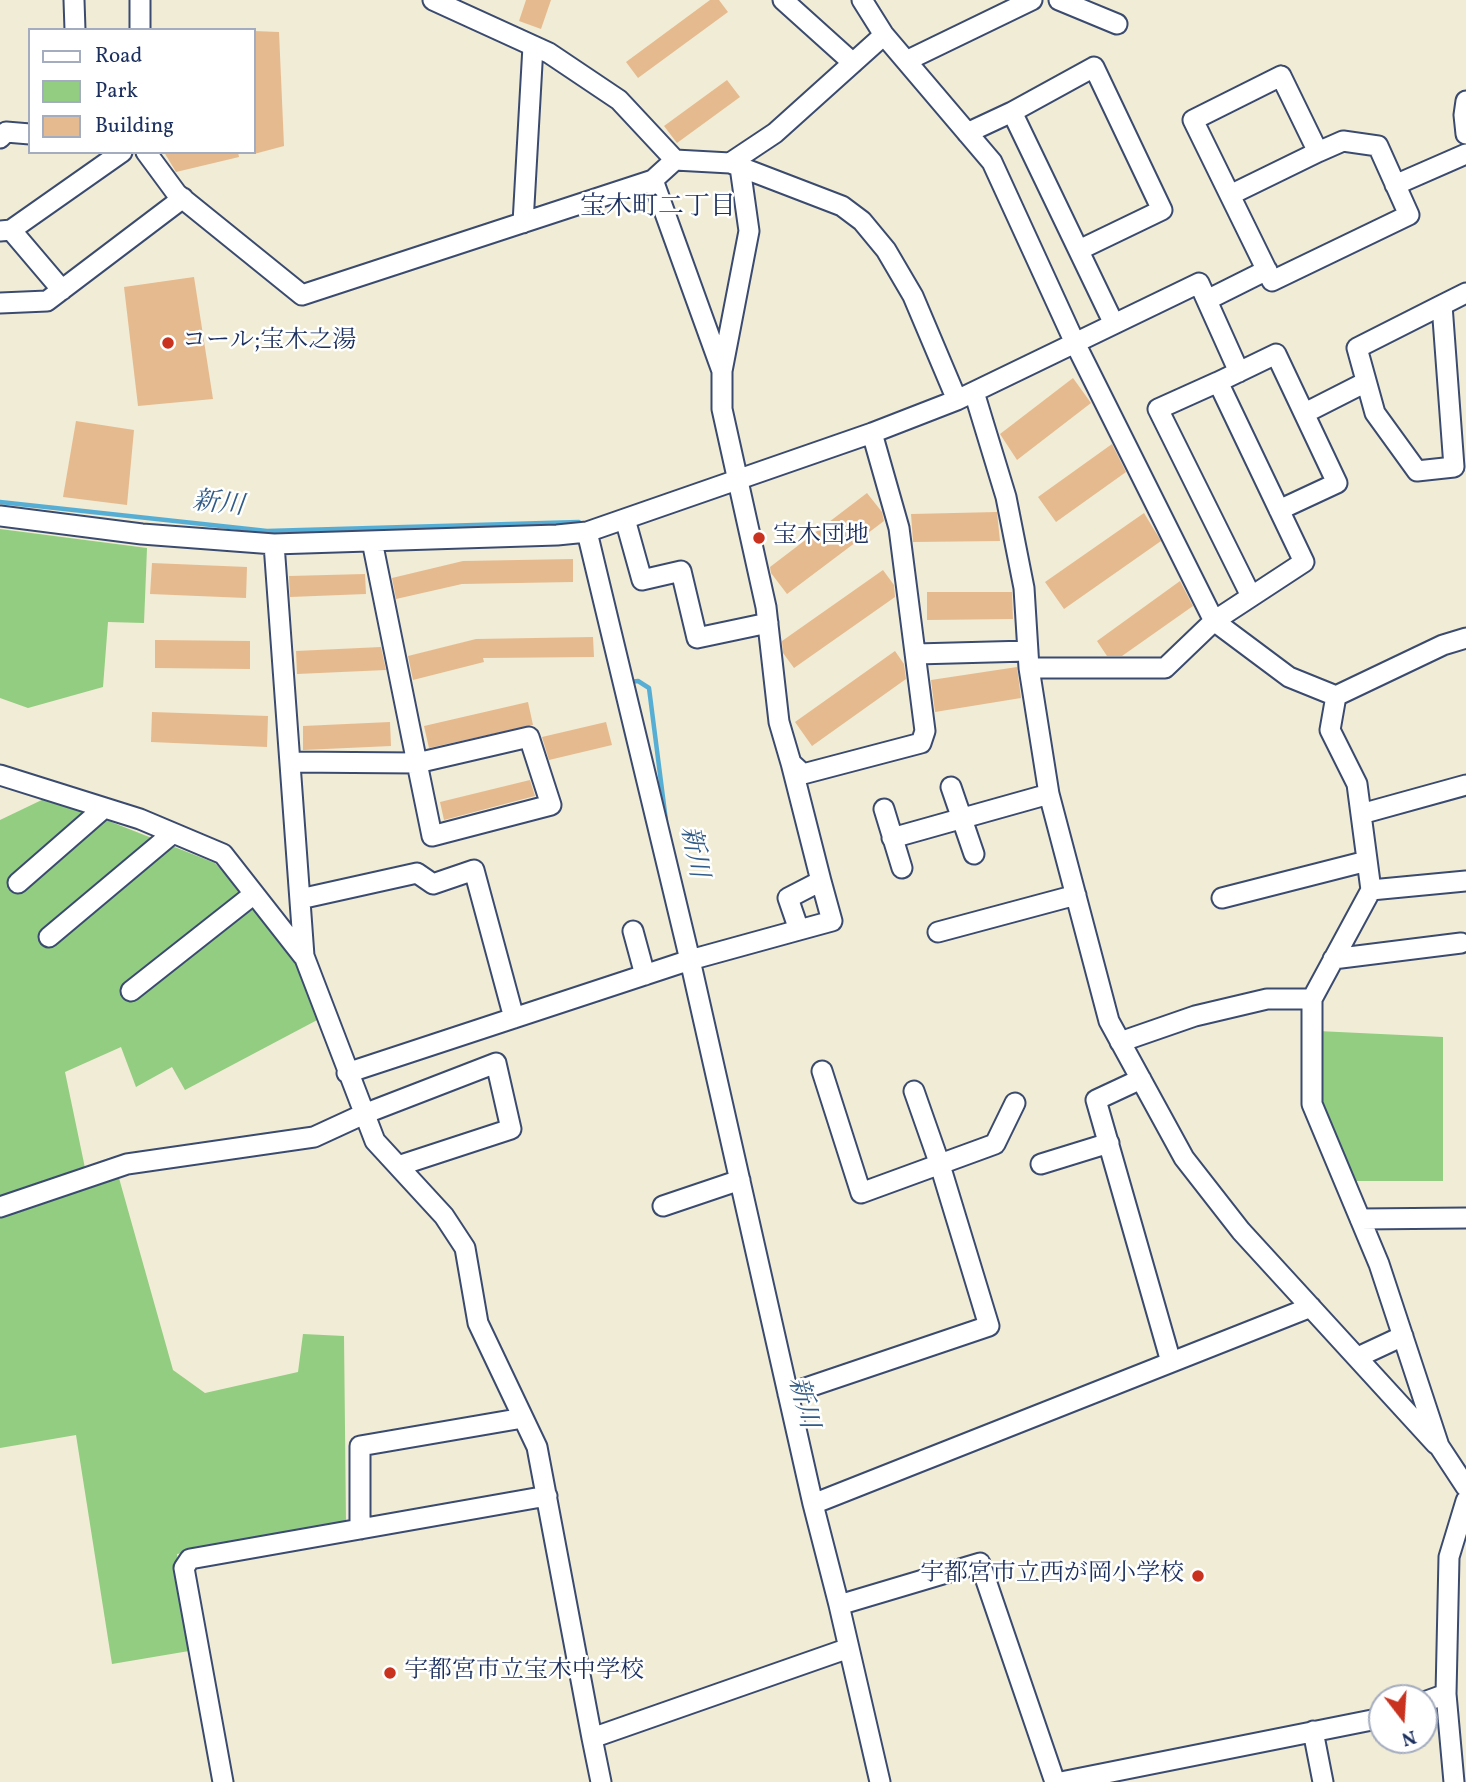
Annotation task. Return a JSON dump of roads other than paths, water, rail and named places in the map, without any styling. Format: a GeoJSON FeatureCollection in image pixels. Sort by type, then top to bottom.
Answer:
{"type":"FeatureCollection","features":[{"type":"Feature","properties":{"kind":"street"},"geometry":{"type":"LineString","coordinates":[[74,0],[75,28]]}},
{"type":"Feature","properties":{"kind":"street"},"geometry":{"type":"LineString","coordinates":[[140,0],[140,28]]}},
{"type":"Feature","properties":{"kind":"street"},"geometry":{"type":"LineString","coordinates":[[433,0],[549,53],[620,100],[675,160],[735,165],[842,206],[862,220],[886,250],[965,396],[1006,497],[1024,587],[1028,659],[1049,794],[1109,1021],[1184,1158],[1241,1231],[1439,1447]]}},
{"type":"Feature","properties":{"kind":"street"},"geometry":{"type":"LineString","coordinates":[[783,0],[853,63]]}},
{"type":"Feature","properties":{"kind":"street"},"geometry":{"type":"LineString","coordinates":[[862,0],[884,35],[992,162],[1074,343],[1214,621],[1289,677],[1336,696],[1443,645],[1466,638]]}},
{"type":"Feature","properties":{"kind":"street"},"geometry":{"type":"LineString","coordinates":[[906,61],[1032,0]]}},
{"type":"Feature","properties":{"kind":"street"},"geometry":{"type":"LineString","coordinates":[[1059,0],[1117,24]]}},
{"type":"Feature","properties":{"kind":"street"},"geometry":{"type":"LineString","coordinates":[[735,165],[775,133],[884,35]]}},
{"type":"Feature","properties":{"kind":"street"},"geometry":{"type":"LineString","coordinates":[[523,223],[533,46]]}},
{"type":"Feature","properties":{"kind":"street"},"geometry":{"type":"LineString","coordinates":[[967,133],[1012,112],[1094,67],[1162,210],[1079,250]]}},
{"type":"Feature","properties":{"kind":"street"},"geometry":{"type":"LineString","coordinates":[[1230,195],[1343,141],[1378,146],[1409,215],[1272,281],[1193,120],[1281,76],[1318,152]]}},
{"type":"Feature","properties":{"kind":"street"},"geometry":{"type":"LineString","coordinates":[[1466,101],[1466,134]]}},
{"type":"Feature","properties":{"kind":"street"},"geometry":{"type":"LineString","coordinates":[[1012,112],[1114,324]]}},
{"type":"Feature","properties":{"kind":"street"},"geometry":{"type":"LineString","coordinates":[[0,138],[6,132],[28,134]]}},
{"type":"Feature","properties":{"kind":"street"},"geometry":{"type":"LineString","coordinates":[[62,290],[5,230],[119,154]]}},
{"type":"Feature","properties":{"kind":"street"},"geometry":{"type":"LineString","coordinates":[[148,154],[183,198],[302,295],[653,180],[675,160]]}},
{"type":"Feature","properties":{"kind":"street"},"geometry":{"type":"LineString","coordinates":[[1395,185],[1466,154]]}},
{"type":"Feature","properties":{"kind":"street"},"geometry":{"type":"LineString","coordinates":[[347,1073],[690,960],[832,922],[779,722],[766,607],[722,409],[722,371],[749,232],[735,165]]}},
{"type":"Feature","properties":{"kind":"street"},"geometry":{"type":"LineString","coordinates":[[653,180],[722,371]]}},
{"type":"Feature","properties":{"kind":"street"},"geometry":{"type":"LineString","coordinates":[[0,303],[47,301],[183,198]]}},
{"type":"Feature","properties":{"kind":"street"},"geometry":{"type":"LineString","coordinates":[[1207,300],[1266,270]]}},
{"type":"Feature","properties":{"kind":"street"},"geometry":{"type":"LineString","coordinates":[[0,516],[132,533],[274,544],[587,532],[872,433],[965,396],[1199,283],[1239,372]]}},
{"type":"Feature","properties":{"kind":"street"},"geometry":{"type":"LineString","coordinates":[[1442,305],[1454,467],[1417,471],[1375,413],[1357,348],[1442,305],[1466,293]]}},
{"type":"Feature","properties":{"kind":"street"},"geometry":{"type":"LineString","coordinates":[[1251,596],[1158,409],[1276,354],[1337,484],[1279,510]]}},
{"type":"Feature","properties":{"kind":"street"},"geometry":{"type":"LineString","coordinates":[[916,654],[1166,668],[1214,621],[1304,562],[1218,382]]}},
{"type":"Feature","properties":{"kind":"street"},"geometry":{"type":"LineString","coordinates":[[1305,413],[1366,382]]}},
{"type":"Feature","properties":{"kind":"street"},"geometry":{"type":"LineString","coordinates":[[790,763],[803,774],[922,743],[925,731],[899,528],[872,433]]}},
{"type":"Feature","properties":{"kind":"street"},"geometry":{"type":"LineString","coordinates":[[625,519],[642,580],[681,571],[697,638],[768,623]]}},
{"type":"Feature","properties":{"kind":"street"},"geometry":{"type":"LineString","coordinates":[[587,532],[690,960],[813,1504],[880,1782]]}},
{"type":"Feature","properties":{"kind":"street"},"geometry":{"type":"LineString","coordinates":[[290,762],[417,763],[529,737],[551,804],[432,835],[417,763],[372,541]]}},
{"type":"Feature","properties":{"kind":"street"},"geometry":{"type":"LineString","coordinates":[[274,544],[304,956],[375,1141],[444,1216],[465,1248],[478,1322],[537,1447],[601,1782]]}},
{"type":"Feature","properties":{"kind":"street"},"geometry":{"type":"LineString","coordinates":[[1336,696],[1330,730],[1357,784],[1371,890],[1312,999],[1312,1104],[1379,1264],[1439,1447],[1466,1487]]}},
{"type":"Feature","properties":{"kind":"street"},"geometry":{"type":"LineString","coordinates":[[0,775],[140,819],[223,854],[304,956]]}},
{"type":"Feature","properties":{"kind":"street"},"geometry":{"type":"LineString","coordinates":[[1361,814],[1466,785]]}},
{"type":"Feature","properties":{"kind":"street"},"geometry":{"type":"LineString","coordinates":[[951,787],[974,854]]}},
{"type":"Feature","properties":{"kind":"street"},"geometry":{"type":"LineString","coordinates":[[892,838],[1049,794]]}},
{"type":"Feature","properties":{"kind":"street"},"geometry":{"type":"LineString","coordinates":[[18,883],[104,808]]}},
{"type":"Feature","properties":{"kind":"street"},"geometry":{"type":"LineString","coordinates":[[884,809],[902,868]]}},
{"type":"Feature","properties":{"kind":"street"},"geometry":{"type":"LineString","coordinates":[[49,937],[173,833]]}},
{"type":"Feature","properties":{"kind":"street"},"geometry":{"type":"LineString","coordinates":[[1222,898],[1367,861]]}},
{"type":"Feature","properties":{"kind":"street"},"geometry":{"type":"LineString","coordinates":[[300,899],[417,873],[433,884],[474,870],[514,1018]]}},
{"type":"Feature","properties":{"kind":"street"},"geometry":{"type":"LineString","coordinates":[[799,930],[788,898],[821,881]]}},
{"type":"Feature","properties":{"kind":"street"},"geometry":{"type":"LineString","coordinates":[[1371,890],[1466,881]]}},
{"type":"Feature","properties":{"kind":"street"},"geometry":{"type":"LineString","coordinates":[[131,991],[254,894]]}},
{"type":"Feature","properties":{"kind":"street"},"geometry":{"type":"LineString","coordinates":[[937,932],[1076,895]]}},
{"type":"Feature","properties":{"kind":"street"},"geometry":{"type":"LineString","coordinates":[[633,931],[645,975]]}},
{"type":"Feature","properties":{"kind":"street"},"geometry":{"type":"LineString","coordinates":[[1333,960],[1461,943]]}},
{"type":"Feature","properties":{"kind":"street"},"geometry":{"type":"LineString","coordinates":[[1120,1042],[1195,1016],[1267,999],[1312,999]]}},
{"type":"Feature","properties":{"kind":"street"},"geometry":{"type":"LineString","coordinates":[[0,1207],[127,1164],[314,1137],[364,1114],[496,1063],[511,1129],[398,1166]]}},
{"type":"Feature","properties":{"kind":"street"},"geometry":{"type":"LineString","coordinates":[[822,1070],[861,1193],[995,1144],[1015,1103]]}},
{"type":"Feature","properties":{"kind":"street"},"geometry":{"type":"LineString","coordinates":[[1141,1079],[1096,1100],[1171,1362]]}},
{"type":"Feature","properties":{"kind":"street"},"geometry":{"type":"LineString","coordinates":[[788,1395],[989,1326],[940,1165],[914,1091]]}},
{"type":"Feature","properties":{"kind":"street"},"geometry":{"type":"LineString","coordinates":[[1041,1164],[1108,1143]]}},
{"type":"Feature","properties":{"kind":"street"},"geometry":{"type":"LineString","coordinates":[[663,1206],[740,1180]]}},
{"type":"Feature","properties":{"kind":"street"},"geometry":{"type":"LineString","coordinates":[[1360,1219],[1466,1219]]}},
{"type":"Feature","properties":{"kind":"street"},"geometry":{"type":"LineString","coordinates":[[813,1504],[1311,1307]]}},
{"type":"Feature","properties":{"kind":"street"},"geometry":{"type":"LineString","coordinates":[[1358,1357],[1403,1336]]}},
{"type":"Feature","properties":{"kind":"street"},"geometry":{"type":"LineString","coordinates":[[360,1529],[360,1446],[523,1418]]}},
{"type":"Feature","properties":{"kind":"street"},"geometry":{"type":"LineString","coordinates":[[223,1782],[184,1568],[190,1559],[547,1496]]}},
{"type":"Feature","properties":{"kind":"street"},"geometry":{"type":"LineString","coordinates":[[1454,1782],[1446,1694],[1449,1557],[1466,1501]]}},
{"type":"Feature","properties":{"kind":"street"},"geometry":{"type":"LineString","coordinates":[[839,1605],[980,1563],[1055,1782]]}},
{"type":"Feature","properties":{"kind":"street"},"geometry":{"type":"LineString","coordinates":[[592,1738],[849,1648]]}},
{"type":"Feature","properties":{"kind":"street"},"geometry":{"type":"LineString","coordinates":[[1438,1697],[1446,1694]]}},
{"type":"Feature","properties":{"kind":"street"},"geometry":{"type":"LineString","coordinates":[[1061,1782],[1123,1776],[1368,1721]]}},
{"type":"Feature","properties":{"kind":"street"},"geometry":{"type":"LineString","coordinates":[[1313,1731],[1323,1782]]}},
{"type":"Feature","properties":{"kind":"waterway","name":"新川"},"geometry":{"type":"LineString","coordinates":[[0,502],[267,531],[579,522],[580,526]]}},
{"type":"Feature","properties":{"kind":"waterway","name":"新川"},"geometry":{"type":"LineString","coordinates":[[630,682],[638,681],[649,688],[666,821]]}},
{"type":"Feature","properties":{"kind":"place","name":"コール;宝木之湯"},"geometry":{"type":"Point","coordinates":[168,343]}},
{"type":"Feature","properties":{"kind":"place","name":"宝木団地"},"geometry":{"type":"Point","coordinates":[759,538]}},
{"type":"Feature","properties":{"kind":"place","name":"宇都宮市立西が岡小学校"},"geometry":{"type":"Point","coordinates":[1198,1576]}},
{"type":"Feature","properties":{"kind":"place","name":"宇都宮市立宝木中学校"},"geometry":{"type":"Point","coordinates":[390,1673]}},
{"type":"Feature","properties":{"kind":"district","name":"宝木町二丁目"},"geometry":{"type":"Point","coordinates":[658,209]}}]}
